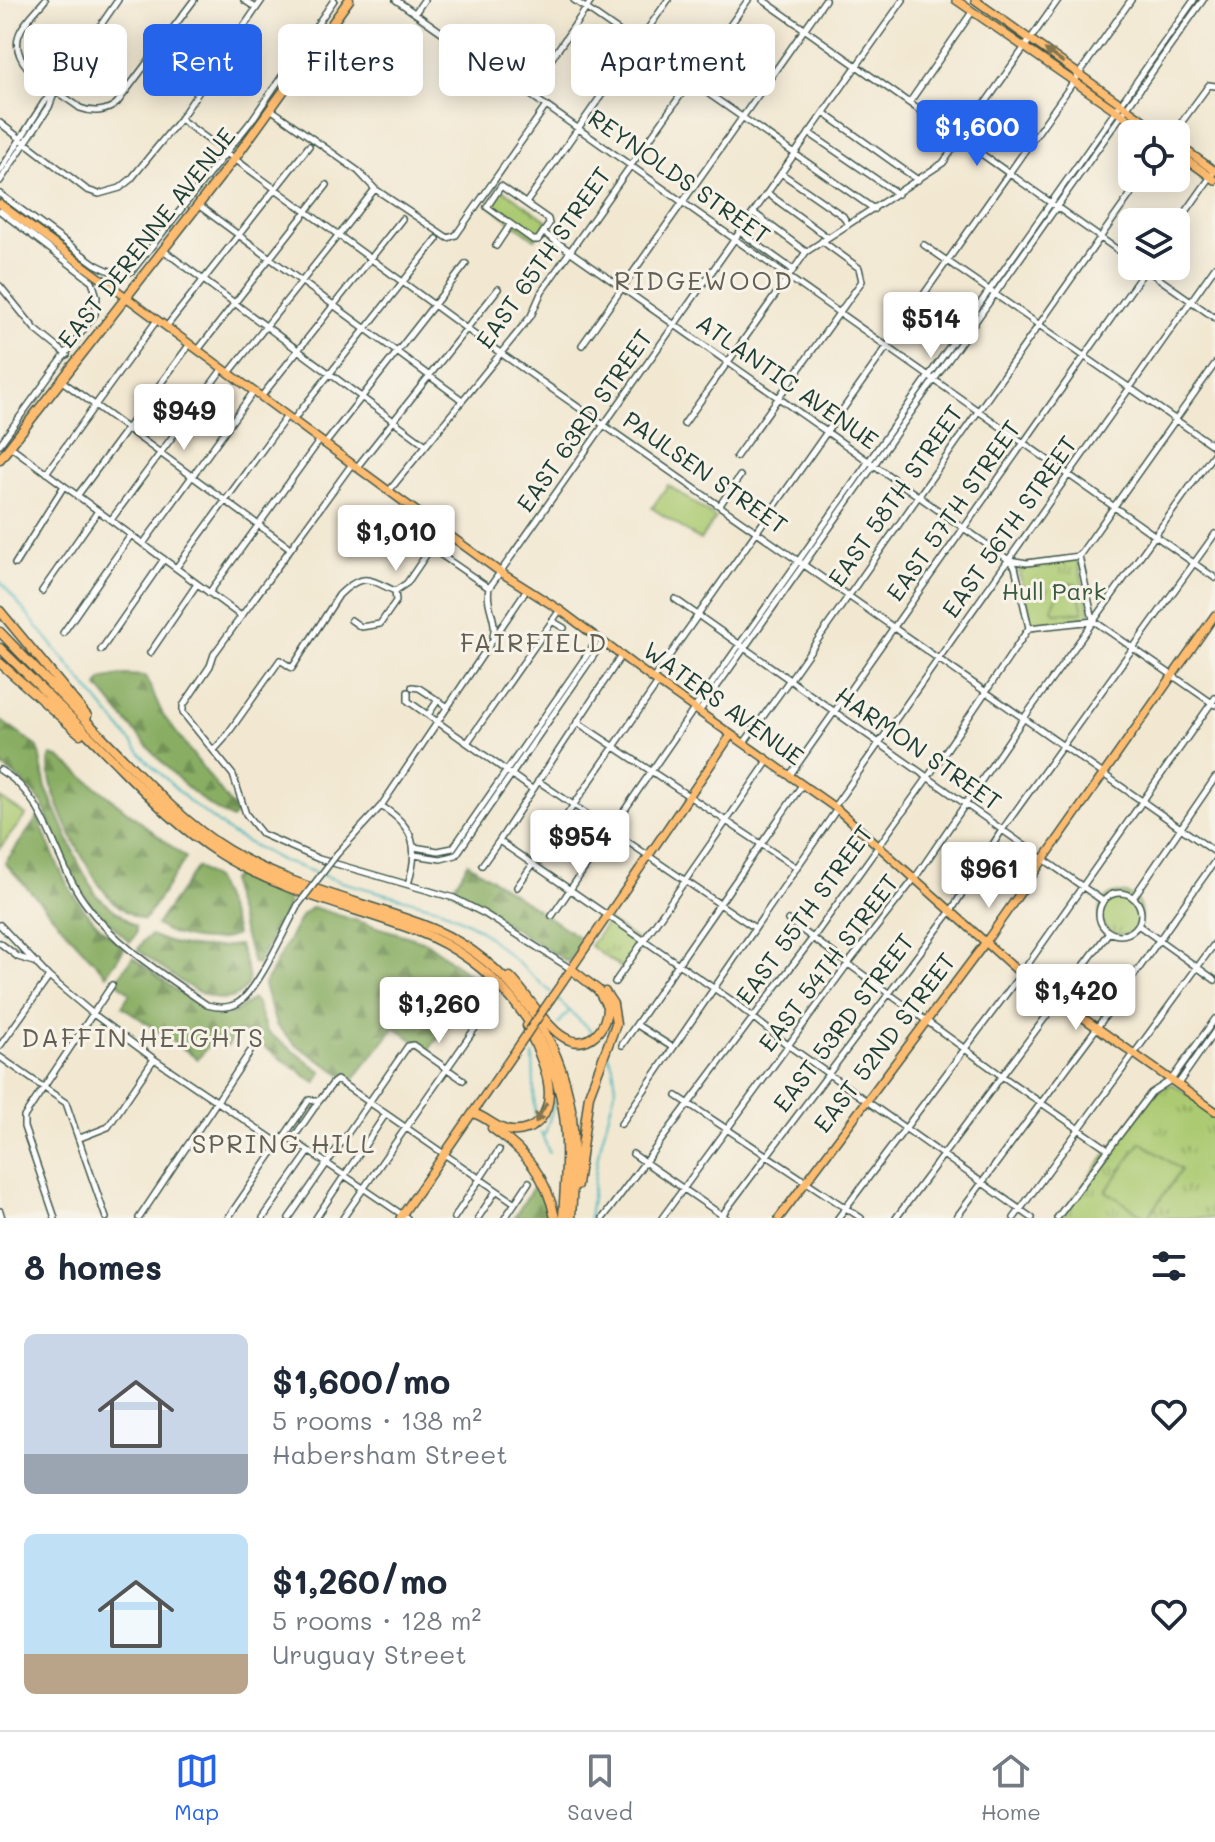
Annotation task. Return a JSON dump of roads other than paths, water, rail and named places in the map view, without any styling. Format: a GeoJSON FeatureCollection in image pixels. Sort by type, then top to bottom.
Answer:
{"type":"FeatureCollection","features":[{"type":"Feature","properties":{"kind":"highway","name":"EAST DERENNE AVENUE"},"geometry":{"type":"LineString","coordinates":[[0,459],[5,445],[61,380],[198,205],[231,156],[272,110],[349,0]]}},
{"type":"Feature","properties":{"kind":"highway"},"geometry":{"type":"LineString","coordinates":[[0,611],[132,768]]}},
{"type":"Feature","properties":{"kind":"highway"},"geometry":{"type":"LineString","coordinates":[[0,632],[132,768],[196,828],[249,862],[287,879],[439,932],[472,947],[514,980],[561,1038],[585,1041],[603,1026],[607,1012],[604,999],[571,969]]}},
{"type":"Feature","properties":{"kind":"highway"},"geometry":{"type":"LineString","coordinates":[[0,648],[191,834]]}},
{"type":"Feature","properties":{"kind":"highway"},"geometry":{"type":"LineString","coordinates":[[0,663],[68,722],[140,792],[223,856],[271,881],[406,927],[443,943],[477,965],[506,991],[537,1034],[557,1084],[566,1136],[563,1218]]}},
{"type":"Feature","properties":{"kind":"highway"},"geometry":{"type":"LineString","coordinates":[[439,932],[481,958],[512,986],[537,1019],[556,1055],[573,1122],[572,1218]]}},
{"type":"Feature","properties":{"kind":"highway"},"geometry":{"type":"LineString","coordinates":[[571,969],[607,993],[616,1014],[613,1036],[589,1095],[572,1218]]}},
{"type":"Feature","properties":{"kind":"highway"},"geometry":{"type":"LineString","coordinates":[[473,1113],[504,1130],[514,1131],[534,1126],[546,1110],[549,1099],[548,1082],[539,1053],[506,991]]}},
{"type":"Feature","properties":{"kind":"highway"},"geometry":{"type":"LineString","coordinates":[[473,1113],[524,1153],[537,1169],[547,1187],[555,1218]]}},
{"type":"Feature","properties":{"kind":"main road"},"geometry":{"type":"LineString","coordinates":[[958,2],[971,5],[978,1],[1080,74],[1133,120]]}},
{"type":"Feature","properties":{"kind":"main road"},"geometry":{"type":"LineString","coordinates":[[958,2],[1074,82],[1138,120]]}},
{"type":"Feature","properties":{"kind":"main road"},"geometry":{"type":"LineString","coordinates":[[972,12],[987,8]]}},
{"type":"Feature","properties":{"kind":"main road"},"geometry":{"type":"LineString","coordinates":[[1190,155],[1214,175]]}},
{"type":"Feature","properties":{"kind":"main road"},"geometry":{"type":"LineString","coordinates":[[1190,160],[1214,175]]}},
{"type":"Feature","properties":{"kind":"main road","name":"WATERS AVENUE"},"geometry":{"type":"LineString","coordinates":[[0,204],[500,572],[560,610],[836,808],[1021,974],[1214,1109]]}},
{"type":"Feature","properties":{"kind":"main road","name":"EAST 52ND STREET"},"geometry":{"type":"LineString","coordinates":[[779,1218],[985,943],[1215,615]]}},
{"type":"Feature","properties":{"kind":"main road"},"geometry":{"type":"LineString","coordinates":[[403,1217],[731,735]]}},
{"type":"Feature","properties":{"kind":"street"},"geometry":{"type":"LineString","coordinates":[[26,24],[45,0]]}},
{"type":"Feature","properties":{"kind":"street"},"geometry":{"type":"LineString","coordinates":[[101,24],[118,0]]}},
{"type":"Feature","properties":{"kind":"street"},"geometry":{"type":"LineString","coordinates":[[127,88],[194,0]]}},
{"type":"Feature","properties":{"kind":"street"},"geometry":{"type":"LineString","coordinates":[[244,0],[256,8]]}},
{"type":"Feature","properties":{"kind":"street"},"geometry":{"type":"LineString","coordinates":[[0,123],[87,190],[99,194],[120,188],[180,119],[262,0]]}},
{"type":"Feature","properties":{"kind":"street"},"geometry":{"type":"LineString","coordinates":[[0,194],[95,264],[111,272],[126,274],[132,271],[231,156],[334,0]]}},
{"type":"Feature","properties":{"kind":"street","name":"REYNOLDS STREET"},"geometry":{"type":"LineString","coordinates":[[396,0],[439,30]]}},
{"type":"Feature","properties":{"kind":"street"},"geometry":{"type":"LineString","coordinates":[[415,13],[424,0]]}},
{"type":"Feature","properties":{"kind":"street"},"geometry":{"type":"LineString","coordinates":[[574,0],[608,24]]}},
{"type":"Feature","properties":{"kind":"street"},"geometry":{"type":"LineString","coordinates":[[555,54],[592,0]]}},
{"type":"Feature","properties":{"kind":"street"},"geometry":{"type":"LineString","coordinates":[[651,24],[668,0]]}},
{"type":"Feature","properties":{"kind":"street","name":"EAST 65TH STREET"},"geometry":{"type":"LineString","coordinates":[[731,24],[748,0]]}},
{"type":"Feature","properties":{"kind":"street"},"geometry":{"type":"LineString","coordinates":[[763,0],[1118,250]]}},
{"type":"Feature","properties":{"kind":"street"},"geometry":{"type":"LineString","coordinates":[[582,345],[825,0]]}},
{"type":"Feature","properties":{"kind":"street","name":"EAST 63RD STREET"},"geometry":{"type":"LineString","coordinates":[[489,588],[903,0]]}},
{"type":"Feature","properties":{"kind":"street"},"geometry":{"type":"LineString","coordinates":[[684,424],[806,252],[943,163],[1058,0]]}},
{"type":"Feature","properties":{"kind":"street"},"geometry":{"type":"LineString","coordinates":[[517,887],[614,747],[698,615],[1131,0]]}},
{"type":"Feature","properties":{"kind":"street"},"geometry":{"type":"LineString","coordinates":[[872,464],[936,381],[1194,0]]}},
{"type":"Feature","properties":{"kind":"street"},"geometry":{"type":"LineString","coordinates":[[1121,110],[1203,0]]}},
{"type":"Feature","properties":{"kind":"street"},"geometry":{"type":"LineString","coordinates":[[909,103],[972,12]]}},
{"type":"Feature","properties":{"kind":"street"},"geometry":{"type":"LineString","coordinates":[[24,26],[17,44],[19,58],[24,64]]}},
{"type":"Feature","properties":{"kind":"street"},"geometry":{"type":"LineString","coordinates":[[1183,120],[1202,92],[1209,85],[1215,86]]}},
{"type":"Feature","properties":{"kind":"street"},"geometry":{"type":"LineString","coordinates":[[0,181],[50,96]]}},
{"type":"Feature","properties":{"kind":"street"},"geometry":{"type":"LineString","coordinates":[[64,96],[89,111],[112,108],[121,96]]}},
{"type":"Feature","properties":{"kind":"street","name":"REYNOLDS STREET"},"geometry":{"type":"LineString","coordinates":[[532,96],[735,239],[790,272],[977,411],[1215,578]]}},
{"type":"Feature","properties":{"kind":"street"},"geometry":{"type":"LineString","coordinates":[[526,203],[600,96]]}},
{"type":"Feature","properties":{"kind":"street","name":"EAST 65TH STREET"},"geometry":{"type":"LineString","coordinates":[[389,491],[531,316],[542,291],[679,96]]}},
{"type":"Feature","properties":{"kind":"street"},"geometry":{"type":"LineString","coordinates":[[714,96],[874,209]]}},
{"type":"Feature","properties":{"kind":"street"},"geometry":{"type":"LineString","coordinates":[[272,110],[358,171],[375,189],[448,238],[456,235],[546,106]]}},
{"type":"Feature","properties":{"kind":"street"},"geometry":{"type":"LineString","coordinates":[[824,113],[918,180]]}},
{"type":"Feature","properties":{"kind":"street","name":"PAULSEN STREET"},"geometry":{"type":"LineString","coordinates":[[180,119],[501,354],[1215,852]]}},
{"type":"Feature","properties":{"kind":"street"},"geometry":{"type":"LineString","coordinates":[[809,133],[898,194]]}},
{"type":"Feature","properties":{"kind":"street"},"geometry":{"type":"LineString","coordinates":[[0,171],[23,140]]}},
{"type":"Feature","properties":{"kind":"street"},"geometry":{"type":"LineString","coordinates":[[166,327],[309,146]]}},
{"type":"Feature","properties":{"kind":"street"},"geometry":{"type":"LineString","coordinates":[[781,173],[843,216],[848,225]]}},
{"type":"Feature","properties":{"kind":"street"},"geometry":{"type":"LineString","coordinates":[[1189,208],[1214,175]]}},
{"type":"Feature","properties":{"kind":"street"},"geometry":{"type":"LineString","coordinates":[[198,350],[327,185]]}},
{"type":"Feature","properties":{"kind":"street","name":"ATLANTIC AVENUE"},"geometry":{"type":"LineString","coordinates":[[501,186],[526,203],[548,219],[544,233],[535,241],[487,207],[501,186]]}},
{"type":"Feature","properties":{"kind":"street"},"geometry":{"type":"LineString","coordinates":[[111,520],[160,453],[375,189]]}},
{"type":"Feature","properties":{"kind":"street","name":"EAST 58TH STREET"},"geometry":{"type":"LineString","coordinates":[[744,744],[1132,192]]}},
{"type":"Feature","properties":{"kind":"street"},"geometry":{"type":"LineString","coordinates":[[736,457],[862,281],[859,268],[767,193]]}},
{"type":"Feature","properties":{"kind":"street"},"geometry":{"type":"LineString","coordinates":[[198,205],[462,400]]}},
{"type":"Feature","properties":{"kind":"street"},"geometry":{"type":"LineString","coordinates":[[0,211],[92,281],[97,297],[95,314],[5,445],[241,616]]}},
{"type":"Feature","properties":{"kind":"street"},"geometry":{"type":"LineString","coordinates":[[754,213],[806,252]]}},
{"type":"Feature","properties":{"kind":"street"},"geometry":{"type":"LineString","coordinates":[[143,544],[258,394],[298,350],[402,219]]}},
{"type":"Feature","properties":{"kind":"street"},"geometry":{"type":"LineString","coordinates":[[496,246],[510,225]]}},
{"type":"Feature","properties":{"kind":"street"},"geometry":{"type":"LineString","coordinates":[[740,232],[790,272]]}},
{"type":"Feature","properties":{"kind":"street","name":"ATLANTIC AVENUE"},"geometry":{"type":"LineString","coordinates":[[544,233],[1009,560]]}},
{"type":"Feature","properties":{"kind":"street"},"geometry":{"type":"LineString","coordinates":[[176,568],[290,418],[330,374],[437,239]]}},
{"type":"Feature","properties":{"kind":"street"},"geometry":{"type":"LineString","coordinates":[[924,245],[1215,450]]}},
{"type":"Feature","properties":{"kind":"street"},"geometry":{"type":"LineString","coordinates":[[162,249],[426,445]]}},
{"type":"Feature","properties":{"kind":"street"},"geometry":{"type":"LineString","coordinates":[[209,593],[322,442],[362,398],[466,264]]}},
{"type":"Feature","properties":{"kind":"street","name":"EAST 56TH STREET"},"geometry":{"type":"LineString","coordinates":[[621,1124],[881,743],[1215,267]]}},
{"type":"Feature","properties":{"kind":"street","name":"EAST 57TH STREET"},"geometry":{"type":"LineString","coordinates":[[789,776],[1136,280]]}},
{"type":"Feature","properties":{"kind":"street"},"geometry":{"type":"LineString","coordinates":[[1162,280],[1215,318]]}},
{"type":"Feature","properties":{"kind":"street"},"geometry":{"type":"LineString","coordinates":[[0,286],[35,329],[67,355]]}},
{"type":"Feature","properties":{"kind":"street"},"geometry":{"type":"LineString","coordinates":[[498,289],[290,548],[214,654],[210,666],[183,706],[185,717],[236,781],[249,820],[262,834],[319,859],[445,895],[471,907],[571,969]]}},
{"type":"Feature","properties":{"kind":"street"},"geometry":{"type":"LineString","coordinates":[[552,916],[651,771],[872,464],[929,376],[993,293]]}},
{"type":"Feature","properties":{"kind":"street"},"geometry":{"type":"LineString","coordinates":[[46,473],[157,320]]}},
{"type":"Feature","properties":{"kind":"street"},"geometry":{"type":"LineString","coordinates":[[77,496],[190,344]]}},
{"type":"Feature","properties":{"kind":"street"},"geometry":{"type":"LineString","coordinates":[[1009,560],[1027,563],[1079,556],[1215,364]]}},
{"type":"Feature","properties":{"kind":"street"},"geometry":{"type":"LineString","coordinates":[[61,380],[290,548]]}},
{"type":"Feature","properties":{"kind":"street","name":"EAST 54TH STREET"},"geometry":{"type":"LineString","coordinates":[[662,1218],[847,965],[915,878],[1024,718],[1215,450]]}},
{"type":"Feature","properties":{"kind":"street"},"geometry":{"type":"LineString","coordinates":[[720,505],[740,476]]}},
{"type":"Feature","properties":{"kind":"street"},"geometry":{"type":"LineString","coordinates":[[15,564],[64,486]]}},
{"type":"Feature","properties":{"kind":"street"},"geometry":{"type":"LineString","coordinates":[[42,591],[98,511]]}},
{"type":"Feature","properties":{"kind":"street"},"geometry":{"type":"LineString","coordinates":[[395,591],[407,583],[443,530]]}},
{"type":"Feature","properties":{"kind":"street","name":"EAST 53RD STREET"},"geometry":{"type":"LineString","coordinates":[[723,1217],[951,911],[1002,830],[1215,534]]}},
{"type":"Feature","properties":{"kind":"street"},"geometry":{"type":"LineString","coordinates":[[63,633],[131,535]]}},
{"type":"Feature","properties":{"kind":"street"},"geometry":{"type":"LineString","coordinates":[[431,548],[489,588],[488,602],[495,625],[493,637]]}},
{"type":"Feature","properties":{"kind":"street"},"geometry":{"type":"LineString","coordinates":[[1079,556],[1094,621]]}},
{"type":"Feature","properties":{"kind":"street"},"geometry":{"type":"LineString","coordinates":[[101,650],[164,559]]}},
{"type":"Feature","properties":{"kind":"street"},"geometry":{"type":"LineString","coordinates":[[838,1218],[1021,974],[1214,702],[1094,621],[1029,628],[1015,567],[1009,560]]}},
{"type":"Feature","properties":{"kind":"street"},"geometry":{"type":"LineString","coordinates":[[214,750],[280,660],[292,668],[348,586],[367,579],[395,591]]}},
{"type":"Feature","properties":{"kind":"street"},"geometry":{"type":"LineString","coordinates":[[150,653],[197,584]]}},
{"type":"Feature","properties":{"kind":"street"},"geometry":{"type":"LineString","coordinates":[[0,770],[17,782],[37,804],[68,877],[94,915],[120,940],[207,1005],[219,1009],[241,1001],[260,975],[298,905],[337,854],[381,806],[527,589]]}},
{"type":"Feature","properties":{"kind":"street"},"geometry":{"type":"LineString","coordinates":[[351,620],[361,627],[380,624],[396,601],[395,591]]}},
{"type":"Feature","properties":{"kind":"street","name":"HARMON STREET"},"geometry":{"type":"LineString","coordinates":[[675,599],[1103,901]]}},
{"type":"Feature","properties":{"kind":"street"},"geometry":{"type":"LineString","coordinates":[[467,743],[560,610]]}},
{"type":"Feature","properties":{"kind":"street"},"geometry":{"type":"LineString","coordinates":[[552,621],[564,628]]}},
{"type":"Feature","properties":{"kind":"street","name":"EAST 55TH STREET"},"geometry":{"type":"LineString","coordinates":[[603,1218],[812,939],[928,777],[1029,628]]}},
{"type":"Feature","properties":{"kind":"street"},"geometry":{"type":"LineString","coordinates":[[414,855],[448,858],[456,855],[459,846],[600,641]]}},
{"type":"Feature","properties":{"kind":"street"},"geometry":{"type":"LineString","coordinates":[[482,865],[621,656]]}},
{"type":"Feature","properties":{"kind":"street"},"geometry":{"type":"LineString","coordinates":[[448,707],[419,688],[410,690],[408,701],[532,789]]}},
{"type":"Feature","properties":{"kind":"street"},"geometry":{"type":"LineString","coordinates":[[428,715],[438,700]]}},
{"type":"Feature","properties":{"kind":"street"},"geometry":{"type":"LineString","coordinates":[[577,722],[797,868]]}},
{"type":"Feature","properties":{"kind":"street"},"geometry":{"type":"LineString","coordinates":[[615,982],[768,761]]}},
{"type":"Feature","properties":{"kind":"street"},"geometry":{"type":"LineString","coordinates":[[1133,898],[1215,778]]}},
{"type":"Feature","properties":{"kind":"street"},"geometry":{"type":"LineString","coordinates":[[538,781],[755,928]]}},
{"type":"Feature","properties":{"kind":"street"},"geometry":{"type":"LineString","coordinates":[[622,1045],[802,785]]}},
{"type":"Feature","properties":{"kind":"street"},"geometry":{"type":"LineString","coordinates":[[381,806],[401,820],[414,847],[408,884]]}},
{"type":"Feature","properties":{"kind":"street"},"geometry":{"type":"LineString","coordinates":[[499,841],[753,1016],[789,1046],[1032,1218]]}},
{"type":"Feature","properties":{"kind":"street"},"geometry":{"type":"LineString","coordinates":[[414,847],[438,851],[459,846]]}},
{"type":"Feature","properties":{"kind":"street"},"geometry":{"type":"LineString","coordinates":[[956,1218],[1042,1104],[1215,861]]}},
{"type":"Feature","properties":{"kind":"street"},"geometry":{"type":"LineString","coordinates":[[1117,893],[1133,898],[1141,911],[1138,925],[1125,935],[1109,932],[1099,918],[1103,901],[1117,893]]}},
{"type":"Feature","properties":{"kind":"street"},"geometry":{"type":"LineString","coordinates":[[788,920],[926,1022],[1108,1149]]}},
{"type":"Feature","properties":{"kind":"street"},"geometry":{"type":"LineString","coordinates":[[0,925],[49,977],[92,1013],[280,1144]]}},
{"type":"Feature","properties":{"kind":"street"},"geometry":{"type":"LineString","coordinates":[[1138,925],[1215,980]]}},
{"type":"Feature","properties":{"kind":"street"},"geometry":{"type":"LineString","coordinates":[[896,1218],[1109,932]]}},
{"type":"Feature","properties":{"kind":"street"},"geometry":{"type":"LineString","coordinates":[[0,943],[18,957],[37,963]]}},
{"type":"Feature","properties":{"kind":"street"},"geometry":{"type":"LineString","coordinates":[[1014,1218],[1215,943]]}},
{"type":"Feature","properties":{"kind":"street"},"geometry":{"type":"LineString","coordinates":[[0,1046],[49,977]]}},
{"type":"Feature","properties":{"kind":"street"},"geometry":{"type":"LineString","coordinates":[[55,1218],[23,1122],[112,985]]}},
{"type":"Feature","properties":{"kind":"street"},"geometry":{"type":"LineString","coordinates":[[343,1218],[487,1011]]}},
{"type":"Feature","properties":{"kind":"street"},"geometry":{"type":"LineString","coordinates":[[1174,1082],[1215,1019]]}},
{"type":"Feature","properties":{"kind":"street"},"geometry":{"type":"LineString","coordinates":[[637,1025],[672,1047]]}},
{"type":"Feature","properties":{"kind":"street"},"geometry":{"type":"LineString","coordinates":[[1057,1218],[1151,1093],[1174,1082],[1215,1031]]}},
{"type":"Feature","properties":{"kind":"street"},"geometry":{"type":"LineString","coordinates":[[289,1218],[408,1046],[413,1045],[463,1080]]}},
{"type":"Feature","properties":{"kind":"street"},"geometry":{"type":"LineString","coordinates":[[139,1218],[250,1052]]}},
{"type":"Feature","properties":{"kind":"street"},"geometry":{"type":"LineString","coordinates":[[0,1057],[66,1103],[106,1218]]}},
{"type":"Feature","properties":{"kind":"street"},"geometry":{"type":"LineString","coordinates":[[80,1138],[108,1127],[154,1059]]}},
{"type":"Feature","properties":{"kind":"street"},"geometry":{"type":"LineString","coordinates":[[292,1140],[337,1080],[515,1203]]}},
{"type":"Feature","properties":{"kind":"street"},"geometry":{"type":"LineString","coordinates":[[677,1096],[861,1218]]}},
{"type":"Feature","properties":{"kind":"street"},"geometry":{"type":"LineString","coordinates":[[228,1218],[309,1100],[320,1100]]}},
{"type":"Feature","properties":{"kind":"street"},"geometry":{"type":"LineString","coordinates":[[316,1218],[385,1115]]}},
{"type":"Feature","properties":{"kind":"street"},"geometry":{"type":"LineString","coordinates":[[285,1135],[403,1217]]}},
{"type":"Feature","properties":{"kind":"street"},"geometry":{"type":"LineString","coordinates":[[454,1218],[499,1150]]}},
{"type":"Feature","properties":{"kind":"street"},"geometry":{"type":"LineString","coordinates":[[263,1218],[309,1152]]}},
{"type":"Feature","properties":{"kind":"street"},"geometry":{"type":"LineString","coordinates":[[633,1154],[723,1217]]}},
{"type":"Feature","properties":{"kind":"street"},"geometry":{"type":"LineString","coordinates":[[505,1218],[529,1182]]}},
{"type":"Feature","properties":{"kind":"street"},"geometry":{"type":"LineString","coordinates":[[478,1218],[496,1191]]}},
{"type":"Feature","properties":{"kind":"street"},"geometry":{"type":"LineString","coordinates":[[0,1211],[2,1218]]}},
{"type":"Feature","properties":{"kind":"waterway"},"geometry":{"type":"LineString","coordinates":[[0,581],[148,762],[190,802],[232,834],[280,860],[342,882],[442,909],[479,929],[551,992]]}},
{"type":"Feature","properties":{"kind":"waterway"},"geometry":{"type":"LineString","coordinates":[[555,997],[594,1034]]}},
{"type":"Feature","properties":{"kind":"waterway"},"geometry":{"type":"LineString","coordinates":[[558,1024],[570,1010]]}},
{"type":"Feature","properties":{"kind":"waterway"},"geometry":{"type":"LineString","coordinates":[[533,1055],[535,1118]]}},
{"type":"Feature","properties":{"kind":"waterway"},"geometry":{"type":"LineString","coordinates":[[589,1218],[598,1155],[616,1087],[608,1055]]}},
{"type":"Feature","properties":{"kind":"waterway"},"geometry":{"type":"LineString","coordinates":[[541,1132],[545,1134],[555,1100]]}},
{"type":"Feature","properties":{"kind":"waterway"},"geometry":{"type":"LineString","coordinates":[[542,1135],[549,1152]]}},
{"type":"Feature","properties":{"kind":"district","name":"RIDGEWOOD"},"geometry":{"type":"Point","coordinates":[704,281]}},
{"type":"Feature","properties":{"kind":"district","name":"FAIRFIELD"},"geometry":{"type":"Point","coordinates":[534,643]}},
{"type":"Feature","properties":{"kind":"district","name":"DAFFIN HEIGHTS"},"geometry":{"type":"Point","coordinates":[143,1038]}},
{"type":"Feature","properties":{"kind":"district","name":"SPRING HILL"},"geometry":{"type":"Point","coordinates":[284,1144]}},
{"type":"Feature","properties":{"kind":"park label","name":"Hull Park"},"geometry":{"type":"Point","coordinates":[1054,592]}}]}
